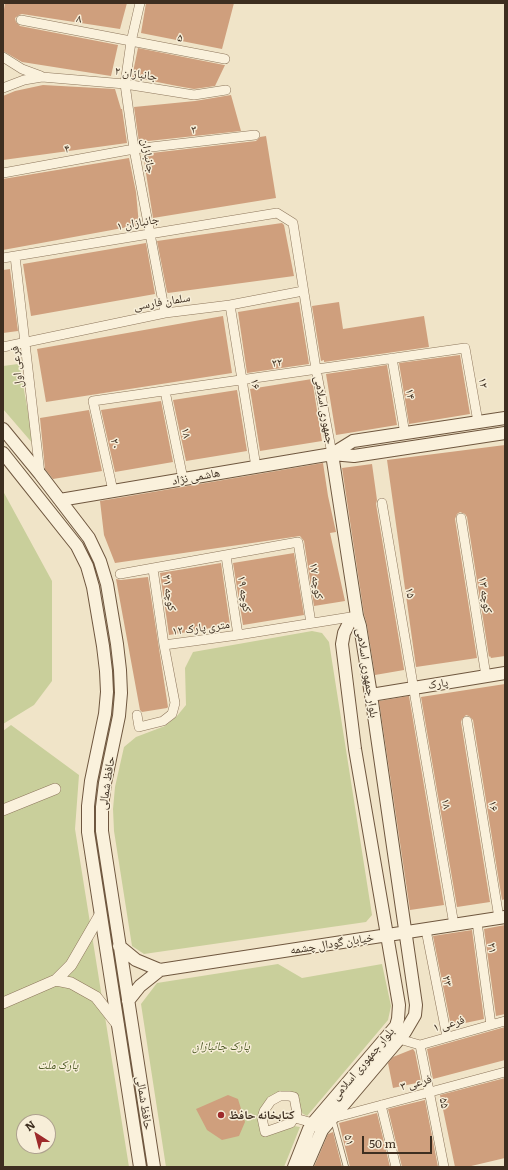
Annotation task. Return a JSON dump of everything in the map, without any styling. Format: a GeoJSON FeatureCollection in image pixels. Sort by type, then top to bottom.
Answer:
{"type":"FeatureCollection","features":[{"type":"Feature","properties":{"kind":"main road","name":"هاشمی نژاد"},"geometry":{"type":"LineString","coordinates":[[332,454],[353,441],[505,418]]}},
{"type":"Feature","properties":{"kind":"main road","name":"حافظ شمالی"},"geometry":{"type":"LineString","coordinates":[[3,429],[89,538],[100,561],[107,584],[117,644],[121,693],[119,716],[105,783],[102,807],[102,831],[154,1167]]}},
{"type":"Feature","properties":{"kind":"main road","name":"هاشمی نژاد"},"geometry":{"type":"LineString","coordinates":[[60,500],[332,454],[354,456],[505,433]]}},
{"type":"Feature","properties":{"kind":"main road","name":"حافظ شمالی"},"geometry":{"type":"LineString","coordinates":[[3,453],[77,546],[87,566],[93,587],[107,678],[105,714],[91,781],[88,806],[88,832],[140,1167]]}},
{"type":"Feature","properties":{"kind":"main road","name":"جمهوری اسلامی"},"geometry":{"type":"LineString","coordinates":[[332,454],[356,616]]}},
{"type":"Feature","properties":{"kind":"main road","name":"بلوار جمهوری اسلامی"},"geometry":{"type":"LineString","coordinates":[[294,1167],[309,1129],[313,1123],[396,1026],[398,1019],[399,1005],[355,749],[342,644],[344,633],[349,623],[356,616],[360,626],[372,695],[416,1005],[415,1015],[411,1024],[319,1134],[306,1167]]}},
{"type":"Feature","properties":{"kind":"main road","name":"پارک"},"geometry":{"type":"LineString","coordinates":[[372,695],[505,673]]}},
{"type":"Feature","properties":{"kind":"main road","name":"خیابان گودال چشمه"},"geometry":{"type":"LineString","coordinates":[[160,970],[502,918]]}},
{"type":"Feature","properties":{"kind":"main road"},"geometry":{"type":"LineString","coordinates":[[119,946],[136,960],[160,970],[140,986],[128,1001]]}},
{"type":"Feature","properties":{"kind":"street","name":"جانبازان"},"geometry":{"type":"LineString","coordinates":[[140,3],[131,42],[125,84],[134,149],[165,313]]}},
{"type":"Feature","properties":{"kind":"street","name":"۸"},"geometry":{"type":"LineString","coordinates":[[21,20],[131,42]]}},
{"type":"Feature","properties":{"kind":"street","name":"۵"},"geometry":{"type":"LineString","coordinates":[[131,42],[225,59]]}},
{"type":"Feature","properties":{"kind":"street"},"geometry":{"type":"LineString","coordinates":[[3,57],[22,69],[42,77]]}},
{"type":"Feature","properties":{"kind":"street","name":"جانبازان ۲"},"geometry":{"type":"LineString","coordinates":[[42,77],[125,84],[194,95],[226,90]]}},
{"type":"Feature","properties":{"kind":"street"},"geometry":{"type":"LineString","coordinates":[[3,88],[24,80],[42,77]]}},
{"type":"Feature","properties":{"kind":"street","name":"۳"},"geometry":{"type":"LineString","coordinates":[[134,149],[255,135]]}},
{"type":"Feature","properties":{"kind":"street","name":"۴"},"geometry":{"type":"LineString","coordinates":[[3,173],[134,149]]}},
{"type":"Feature","properties":{"kind":"street","name":"جانبازان ۱"},"geometry":{"type":"LineString","coordinates":[[3,258],[277,213]]}},
{"type":"Feature","properties":{"kind":"street","name":"جمهوری اسلامی"},"geometry":{"type":"LineString","coordinates":[[277,213],[293,223],[316,369],[332,454]]}},
{"type":"Feature","properties":{"kind":"street","name":"فرعی اول"},"geometry":{"type":"LineString","coordinates":[[15,256],[40,474]]}},
{"type":"Feature","properties":{"kind":"street","name":"سلمان فارسی"},"geometry":{"type":"LineString","coordinates":[[3,347],[165,313],[230,305],[303,291]]}},
{"type":"Feature","properties":{"kind":"street","name":"۱۶"},"geometry":{"type":"LineString","coordinates":[[230,305],[256,467]]}},
{"type":"Feature","properties":{"kind":"street","name":"۲۲"},"geometry":{"type":"LineString","coordinates":[[93,401],[465,348]]}},
{"type":"Feature","properties":{"kind":"street","name":"۱۲"},"geometry":{"type":"LineString","coordinates":[[465,348],[478,422]]}},
{"type":"Feature","properties":{"kind":"street","name":"۱۴"},"geometry":{"type":"LineString","coordinates":[[392,358],[405,434]]}},
{"type":"Feature","properties":{"kind":"street","name":"۱۸"},"geometry":{"type":"LineString","coordinates":[[165,391],[183,479]]}},
{"type":"Feature","properties":{"kind":"street","name":"۲۰"},"geometry":{"type":"LineString","coordinates":[[93,401],[113,492]]}},
{"type":"Feature","properties":{"kind":"street","name":"۱۵"},"geometry":{"type":"LineString","coordinates":[[382,503],[414,687]]}},
{"type":"Feature","properties":{"kind":"street","name":"کوچه ۱۳"},"geometry":{"type":"LineString","coordinates":[[461,518],[486,676]]}},
{"type":"Feature","properties":{"kind":"street","name":"کوچه ۱۷"},"geometry":{"type":"LineString","coordinates":[[226,556],[298,542],[311,623]]}},
{"type":"Feature","properties":{"kind":"street"},"geometry":{"type":"LineString","coordinates":[[120,574],[226,556]]}},
{"type":"Feature","properties":{"kind":"street","name":"کوچه ۱۹"},"geometry":{"type":"LineString","coordinates":[[226,556],[238,635]]}},
{"type":"Feature","properties":{"kind":"street","name":"کوچه ۲۱"},"geometry":{"type":"LineString","coordinates":[[153,569],[164,645]]}},
{"type":"Feature","properties":{"kind":"street","name":"۱۲ متری پارک"},"geometry":{"type":"LineString","coordinates":[[137,716],[139,727],[163,721],[172,714],[175,703],[164,645],[356,616]]}},
{"type":"Feature","properties":{"kind":"street","name":"۱۸"},"geometry":{"type":"LineString","coordinates":[[414,687],[454,925]]}},
{"type":"Feature","properties":{"kind":"street","name":"۱۶"},"geometry":{"type":"LineString","coordinates":[[467,721],[502,918]]}},
{"type":"Feature","properties":{"kind":"street"},"geometry":{"type":"LineString","coordinates":[[3,810],[54,788]]}},
{"type":"Feature","properties":{"kind":"street"},"geometry":{"type":"LineString","coordinates":[[3,1003],[56,980],[71,964],[100,915]]}},
{"type":"Feature","properties":{"kind":"street","name":"۲۱"},"geometry":{"type":"LineString","coordinates":[[477,922],[491,1025]]}},
{"type":"Feature","properties":{"kind":"street","name":"۲۳"},"geometry":{"type":"LineString","coordinates":[[426,930],[447,1037]]}},
{"type":"Feature","properties":{"kind":"street"},"geometry":{"type":"LineString","coordinates":[[56,980],[71,983],[96,997],[118,1025]]}},
{"type":"Feature","properties":{"kind":"street","name":"فرعی ۱"},"geometry":{"type":"LineString","coordinates":[[420,1045],[505,1021]]}},
{"type":"Feature","properties":{"kind":"street"},"geometry":{"type":"LineString","coordinates":[[399,1039],[420,1045]]}},
{"type":"Feature","properties":{"kind":"street","name":"۵۵"},"geometry":{"type":"LineString","coordinates":[[420,1045],[444,1167]]}},
{"type":"Feature","properties":{"kind":"street","name":"فرعی ۳"},"geometry":{"type":"LineString","coordinates":[[333,1118],[505,1072]]}},
{"type":"Feature","properties":{"kind":"street"},"geometry":{"type":"LineString","coordinates":[[280,1096],[294,1097],[297,1113],[295,1118],[291,1123],[265,1132],[262,1118],[271,1101],[280,1096]]}},
{"type":"Feature","properties":{"kind":"street"},"geometry":{"type":"LineString","coordinates":[[380,1105],[396,1167]]}},
{"type":"Feature","properties":{"kind":"street"},"geometry":{"type":"LineString","coordinates":[[295,1118],[313,1123]]}},
{"type":"Feature","properties":{"kind":"lane","name":"۵۱"},"geometry":{"type":"LineString","coordinates":[[333,1118],[346,1167]]}},
{"type":"Feature","properties":{"kind":"green space"},"geometry":{"type":"Polygon","coordinates":[[[18,364],[34,445],[3,409],[3,366],[18,364]]]}},
{"type":"Feature","properties":{"kind":"green space"},"geometry":{"type":"Polygon","coordinates":[[[3,491],[52,581],[52,681],[34,705],[3,724],[3,491]]]}},
{"type":"Feature","properties":{"kind":"green space"},"geometry":{"type":"Polygon","coordinates":[[[312,631],[322,633],[329,642],[372,915],[366,922],[144,954],[132,946],[114,831],[113,809],[115,787],[124,747],[136,737],[165,726],[177,716],[186,705],[185,668],[193,652],[312,631]]]}},
{"type":"Feature","properties":{"kind":"green space","name":"پارک ملت"},"geometry":{"type":"Polygon","coordinates":[[[11,725],[79,775],[75,829],[129,1167],[3,1167],[3,731],[11,725]]]}},
{"type":"Feature","properties":{"kind":"green space","name":"پارک جانبازان"},"geometry":{"type":"Polygon","coordinates":[[[278,964],[302,978],[382,964],[391,1006],[388,1020],[307,1116],[300,1112],[296,1093],[275,1094],[261,1130],[294,1126],[300,1127],[284,1167],[166,1167],[141,1004],[157,983],[278,964]]]}},
{"type":"Feature","properties":{"kind":"building"},"geometry":{"type":"Polygon","coordinates":[[[5,3],[127,3],[120,29],[22,14],[15,18],[16,22],[20,26],[118,45],[111,76],[22,62],[3,51],[3,16],[5,3]]]}},
{"type":"Feature","properties":{"kind":"building"},"geometry":{"type":"Polygon","coordinates":[[[146,3],[234,3],[222,49],[141,33],[146,3]]]}},
{"type":"Feature","properties":{"kind":"building"},"geometry":{"type":"Polygon","coordinates":[[[138,48],[225,65],[215,86],[194,89],[177,86],[132,77],[138,48]]]}},
{"type":"Feature","properties":{"kind":"building"},"geometry":{"type":"Polygon","coordinates":[[[43,85],[115,89],[122,109],[127,143],[3,160],[3,96],[15,91],[43,85]]]}},
{"type":"Feature","properties":{"kind":"building"},"geometry":{"type":"Polygon","coordinates":[[[231,95],[241,131],[139,142],[134,107],[195,101],[231,95]]]}},
{"type":"Feature","properties":{"kind":"building"},"geometry":{"type":"Polygon","coordinates":[[[266,136],[276,198],[153,218],[143,154],[256,141],[260,137],[266,136]]]}},
{"type":"Feature","properties":{"kind":"building"},"geometry":{"type":"Polygon","coordinates":[[[129,158],[136,192],[139,225],[3,250],[3,179],[129,158]]]}},
{"type":"Feature","properties":{"kind":"building"},"geometry":{"type":"Polygon","coordinates":[[[282,223],[284,225],[294,276],[167,292],[157,241],[282,223]]]}},
{"type":"Feature","properties":{"kind":"building"},"geometry":{"type":"Polygon","coordinates":[[[146,243],[155,294],[31,316],[23,264],[146,243]]]}},
{"type":"Feature","properties":{"kind":"building"},"geometry":{"type":"Polygon","coordinates":[[[10,269],[18,331],[3,333],[3,270],[10,269]]]}},
{"type":"Feature","properties":{"kind":"building"},"geometry":{"type":"Polygon","coordinates":[[[299,302],[309,364],[247,373],[238,312],[299,302]]]}},
{"type":"Feature","properties":{"kind":"building"},"geometry":{"type":"Polygon","coordinates":[[[339,302],[343,329],[424,316],[429,347],[324,362],[324,360],[321,361],[312,306],[339,302]]]}},
{"type":"Feature","properties":{"kind":"building"},"geometry":{"type":"Polygon","coordinates":[[[223,316],[232,373],[46,402],[37,349],[223,316]]]}},
{"type":"Feature","properties":{"kind":"building"},"geometry":{"type":"Polygon","coordinates":[[[460,355],[470,414],[409,424],[399,363],[460,355]]]}},
{"type":"Feature","properties":{"kind":"building"},"geometry":{"type":"Polygon","coordinates":[[[387,365],[397,425],[336,435],[326,374],[387,365]]]}},
{"type":"Feature","properties":{"kind":"building"},"geometry":{"type":"Polygon","coordinates":[[[312,379],[322,441],[260,451],[250,389],[312,379]]]}},
{"type":"Feature","properties":{"kind":"building"},"geometry":{"type":"Polygon","coordinates":[[[237,390],[247,451],[186,461],[173,400],[237,390]]]}},
{"type":"Feature","properties":{"kind":"building"},"geometry":{"type":"Polygon","coordinates":[[[161,401],[173,462],[115,472],[101,410],[161,401]]]}},
{"type":"Feature","properties":{"kind":"building"},"geometry":{"type":"Polygon","coordinates":[[[89,410],[102,471],[53,479],[45,469],[40,418],[89,410]]]}},
{"type":"Feature","properties":{"kind":"building"},"geometry":{"type":"Polygon","coordinates":[[[505,445],[505,656],[489,657],[467,517],[465,514],[460,512],[457,514],[455,519],[477,658],[416,667],[387,460],[505,445]]]}},
{"type":"Feature","properties":{"kind":"building"},"geometry":{"type":"Polygon","coordinates":[[[323,463],[336,532],[330,533],[345,601],[314,606],[304,541],[300,536],[115,563],[104,535],[100,501],[323,463]]]}},
{"type":"Feature","properties":{"kind":"building"},"geometry":{"type":"Polygon","coordinates":[[[372,464],[377,500],[376,504],[404,669],[375,675],[364,614],[342,468],[372,464]]]}},
{"type":"Feature","properties":{"kind":"building"},"geometry":{"type":"Polygon","coordinates":[[[294,553],[304,615],[243,625],[233,563],[294,553]]]}},
{"type":"Feature","properties":{"kind":"building"},"geometry":{"type":"Polygon","coordinates":[[[221,563],[230,625],[169,635],[160,573],[221,563]]]}},
{"type":"Feature","properties":{"kind":"building"},"geometry":{"type":"Polygon","coordinates":[[[148,577],[168,707],[142,712],[140,710],[116,579],[121,580],[148,577]]]}},
{"type":"Feature","properties":{"kind":"building"},"geometry":{"type":"Polygon","coordinates":[[[505,684],[505,899],[502,900],[473,720],[466,715],[461,722],[490,902],[457,907],[421,697],[505,684]]]}},
{"type":"Feature","properties":{"kind":"building"},"geometry":{"type":"Polygon","coordinates":[[[409,696],[444,905],[410,910],[379,701],[409,696]]]}},
{"type":"Feature","properties":{"kind":"building"},"geometry":{"type":"Polygon","coordinates":[[[505,925],[505,1014],[496,1016],[484,929],[505,925]]]}},
{"type":"Feature","properties":{"kind":"building"},"geometry":{"type":"Polygon","coordinates":[[[472,930],[484,1019],[451,1026],[433,936],[472,930]]]}},
{"type":"Feature","properties":{"kind":"building"},"geometry":{"type":"Polygon","coordinates":[[[505,1027],[505,1060],[433,1079],[427,1049],[505,1027]]]}},
{"type":"Feature","properties":{"kind":"building"},"geometry":{"type":"Polygon","coordinates":[[[413,1049],[415,1052],[421,1082],[393,1088],[388,1063],[393,1057],[413,1049]]]}},
{"type":"Feature","properties":{"kind":"building"},"geometry":{"type":"Polygon","coordinates":[[[505,1078],[505,1158],[467,1167],[455,1167],[440,1095],[505,1078]]]}},
{"type":"Feature","properties":{"kind":"building","name":"کتابخانه حافظ"},"geometry":{"type":"Polygon","coordinates":[[[228,1095],[238,1099],[245,1122],[239,1136],[222,1140],[207,1130],[196,1109],[228,1095]]]}},
{"type":"Feature","properties":{"kind":"building"},"geometry":{"type":"Polygon","coordinates":[[[425,1100],[438,1167],[402,1167],[388,1109],[425,1100]]]}},
{"type":"Feature","properties":{"kind":"building"},"geometry":{"type":"Polygon","coordinates":[[[377,1113],[390,1167],[350,1167],[339,1123],[377,1113]]]}},
{"type":"Feature","properties":{"kind":"building"},"geometry":{"type":"Polygon","coordinates":[[[333,1132],[342,1167],[314,1167],[328,1134],[333,1132]]]}},
{"type":"Feature","properties":{"kind":"place","name":"کتابخانه حافظ"},"geometry":{"type":"Point","coordinates":[221,1115]}}]}
